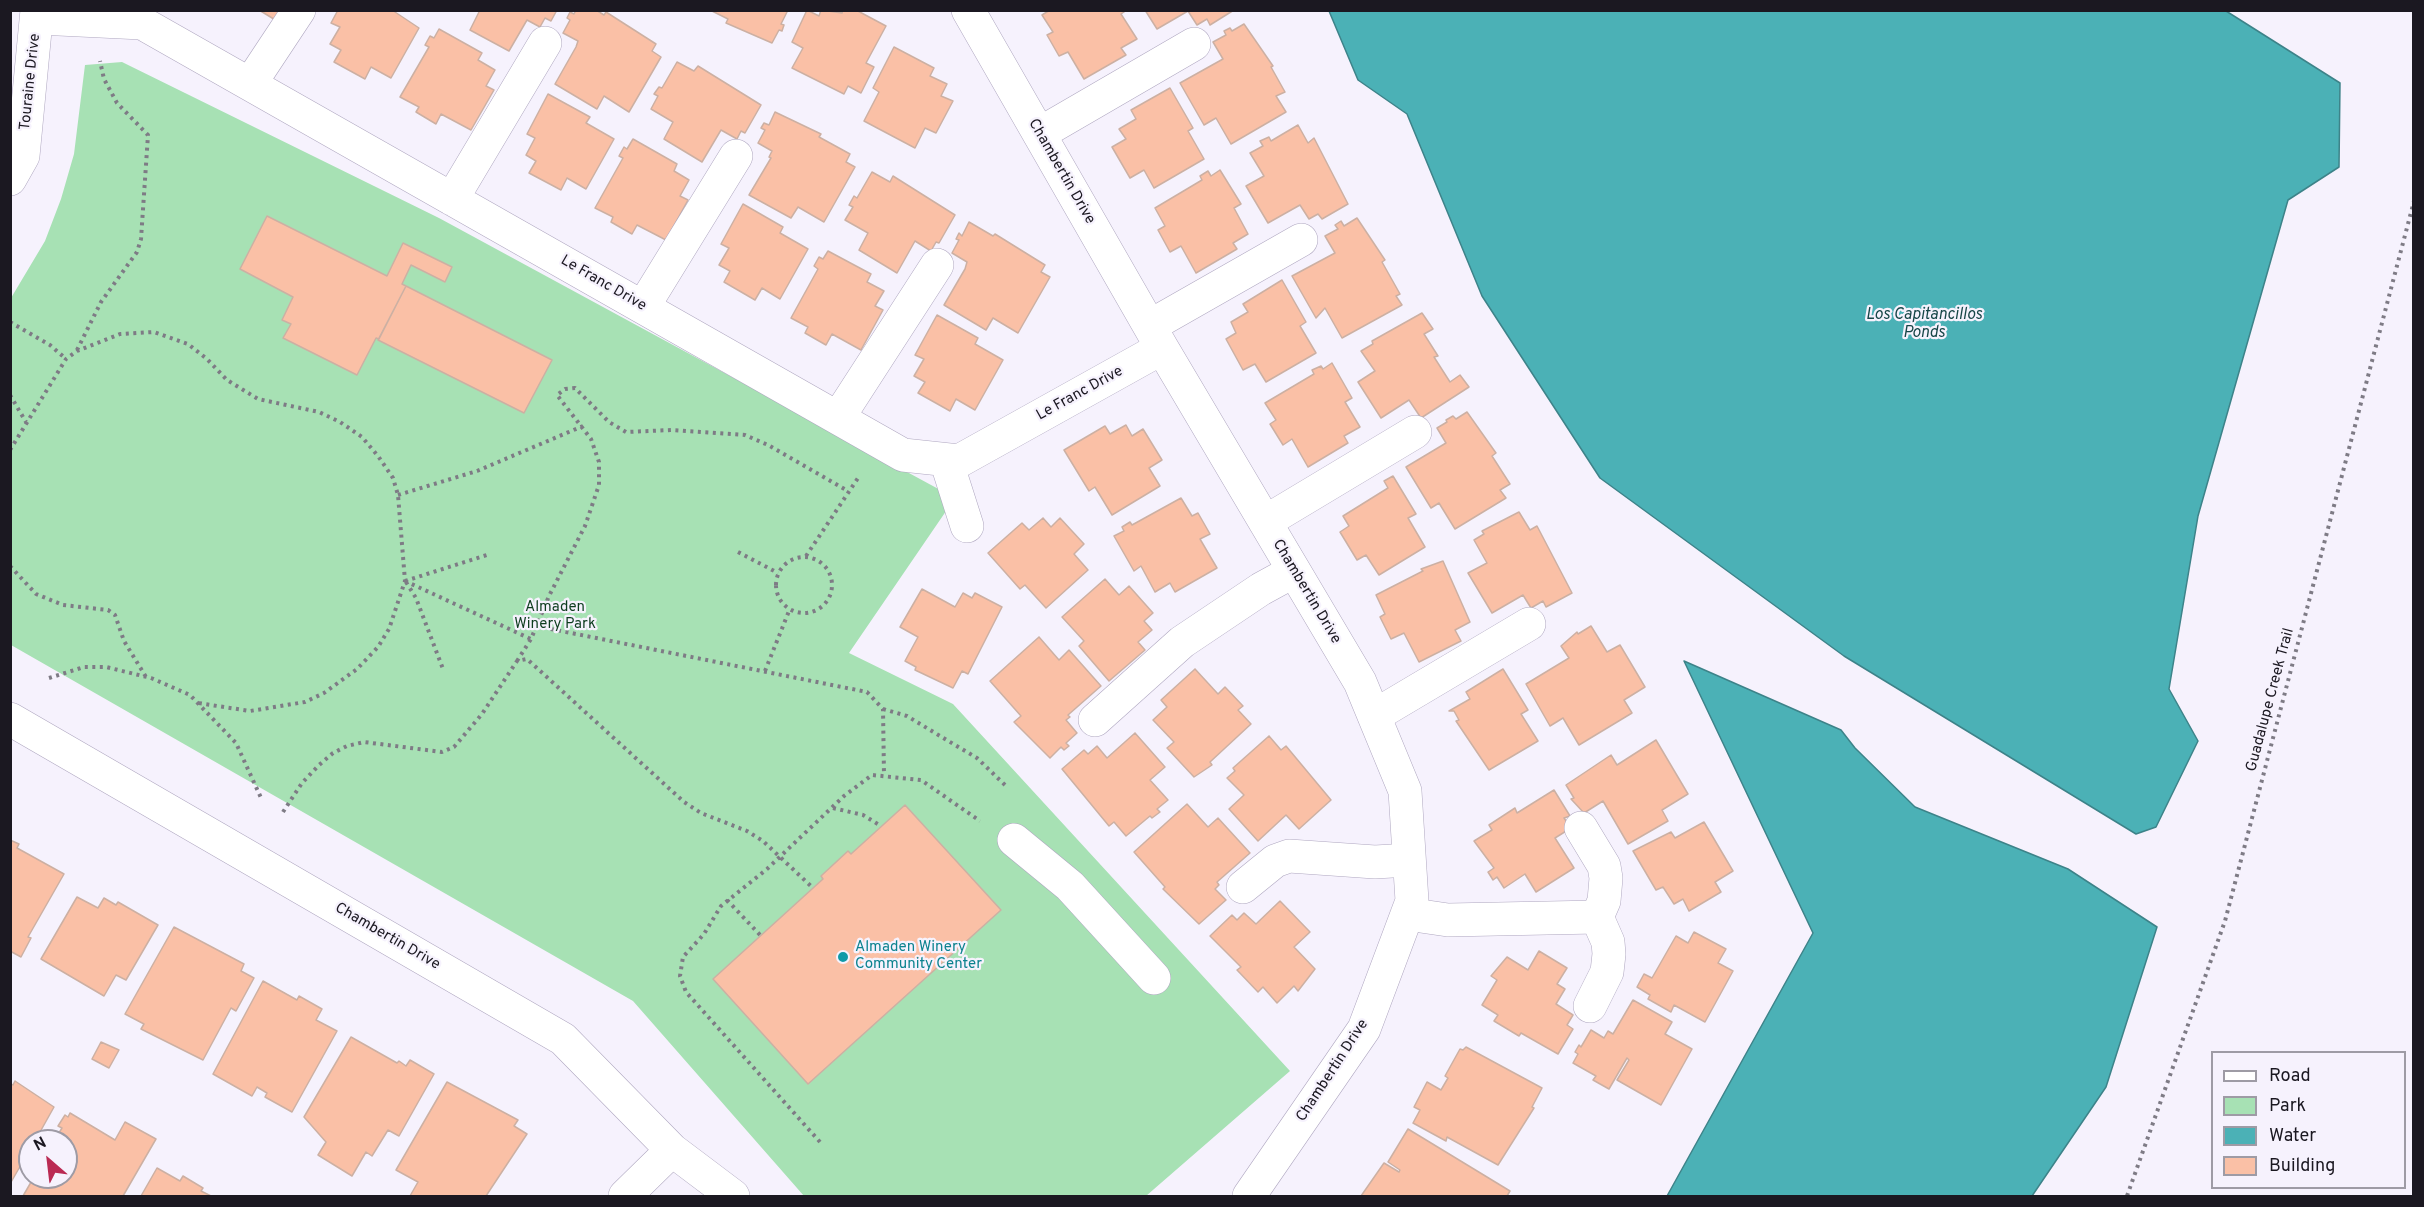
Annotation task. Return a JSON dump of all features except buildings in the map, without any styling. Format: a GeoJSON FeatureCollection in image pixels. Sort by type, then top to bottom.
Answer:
{"type":"FeatureCollection","features":[{"type":"Feature","properties":{"kind":"street"},"geometry":{"type":"LineString","coordinates":[[250,84],[299,10]]}},
{"type":"Feature","properties":{"kind":"street","name":"Chambertin Drive"},"geometry":{"type":"LineString","coordinates":[[968,10],[1156,337],[1360,682],[1405,791],[1412,901],[1364,1029],[1250,1197]]}},
{"type":"Feature","properties":{"kind":"street","name":"Le Franc Drive"},"geometry":{"type":"LineString","coordinates":[[37,14],[142,23],[903,455],[959,461],[1156,337],[1301,240]]}},
{"type":"Feature","properties":{"kind":"street","name":"Touraine Drive"},"geometry":{"type":"LineString","coordinates":[[10,179],[23,156],[37,14]]}},
{"type":"Feature","properties":{"kind":"street"},"geometry":{"type":"LineString","coordinates":[[452,199],[545,43]]}},
{"type":"Feature","properties":{"kind":"street"},"geometry":{"type":"LineString","coordinates":[[1039,134],[1194,44]]}},
{"type":"Feature","properties":{"kind":"street"},"geometry":{"type":"LineString","coordinates":[[643,307],[736,156]]}},
{"type":"Feature","properties":{"kind":"street"},"geometry":{"type":"LineString","coordinates":[[838,418],[937,265]]}},
{"type":"Feature","properties":{"kind":"street"},"geometry":{"type":"LineString","coordinates":[[1265,522],[1415,432]]}},
{"type":"Feature","properties":{"kind":"street"},"geometry":{"type":"LineString","coordinates":[[946,460],[967,526]]}},
{"type":"Feature","properties":{"kind":"street"},"geometry":{"type":"LineString","coordinates":[[1095,720],[1182,642],[1261,589],[1294,571]]}},
{"type":"Feature","properties":{"kind":"street"},"geometry":{"type":"LineString","coordinates":[[1374,716],[1529,624]]}},
{"type":"Feature","properties":{"kind":"street","name":"Chambertin Drive"},"geometry":{"type":"LineString","coordinates":[[10,719],[563,1039],[672,1150],[733,1197]]}},
{"type":"Feature","properties":{"kind":"street"},"geometry":{"type":"LineString","coordinates":[[1581,828],[1604,866],[1606,878],[1604,901],[1597,917],[1608,942],[1609,954],[1606,972],[1590,1006]]}},
{"type":"Feature","properties":{"kind":"street"},"geometry":{"type":"LineString","coordinates":[[1014,840],[1070,886],[1154,978]]}},
{"type":"Feature","properties":{"kind":"street"},"geometry":{"type":"LineString","coordinates":[[1243,887],[1275,861],[1289,856],[1375,862],[1409,860]]}},
{"type":"Feature","properties":{"kind":"street"},"geometry":{"type":"LineString","coordinates":[[1407,914],[1448,920],[1597,917]]}},
{"type":"Feature","properties":{"kind":"street"},"geometry":{"type":"LineString","coordinates":[[625,1197],[672,1150]]}},
{"type":"Feature","properties":{"kind":"path"},"geometry":{"type":"LineString","coordinates":[[77,351],[101,302],[137,252],[141,239],[148,135],[117,103],[104,79],[100,61]]}},
{"type":"Feature","properties":{"kind":"path","name":"Guadalupe Creek Trail"},"geometry":{"type":"LineString","coordinates":[[2127,1197],[2225,921],[2414,201]]}},
{"type":"Feature","properties":{"kind":"path"},"geometry":{"type":"LineString","coordinates":[[10,322],[50,345],[66,359]]}},
{"type":"Feature","properties":{"kind":"path"},"geometry":{"type":"LineString","coordinates":[[10,450],[66,359],[77,351],[120,334],[154,332],[178,340],[207,359],[227,380],[258,399],[319,412],[340,422],[362,437],[378,456],[393,478],[398,495],[405,581],[388,629],[378,648],[357,669],[324,693],[295,704],[250,711],[198,704]]}},
{"type":"Feature","properties":{"kind":"path"},"geometry":{"type":"LineString","coordinates":[[283,812],[319,765],[333,753],[347,746],[364,742],[442,752],[454,747],[482,714],[531,639],[585,526],[599,485],[598,462],[584,426],[557,395],[564,389],[575,388],[609,422],[626,432],[671,430],[745,435],[768,445],[848,491]]}},
{"type":"Feature","properties":{"kind":"path"},"geometry":{"type":"LineString","coordinates":[[10,395],[26,422]]}},
{"type":"Feature","properties":{"kind":"path"},"geometry":{"type":"LineString","coordinates":[[398,495],[477,471],[584,426]]}},
{"type":"Feature","properties":{"kind":"path"},"geometry":{"type":"LineString","coordinates":[[806,556],[862,471]]}},
{"type":"Feature","properties":{"kind":"path"},"geometry":{"type":"LineString","coordinates":[[738,552],[778,573]]}},
{"type":"Feature","properties":{"kind":"path"},"geometry":{"type":"LineString","coordinates":[[405,581],[489,554]]}},
{"type":"Feature","properties":{"kind":"path"},"geometry":{"type":"LineString","coordinates":[[806,556],[824,563],[833,585],[824,605],[813,612],[801,614],[789,611],[776,592],[778,573],[789,561],[806,556]]}},
{"type":"Feature","properties":{"kind":"path"},"geometry":{"type":"LineString","coordinates":[[10,566],[36,594],[63,605],[108,610],[114,615],[124,641],[146,677]]}},
{"type":"Feature","properties":{"kind":"path"},"geometry":{"type":"LineString","coordinates":[[405,581],[531,639]]}},
{"type":"Feature","properties":{"kind":"path"},"geometry":{"type":"LineString","coordinates":[[405,581],[416,598],[443,669]]}},
{"type":"Feature","properties":{"kind":"path"},"geometry":{"type":"LineString","coordinates":[[765,671],[789,611]]}},
{"type":"Feature","properties":{"kind":"path"},"geometry":{"type":"LineString","coordinates":[[536,626],[867,692],[883,709],[906,716],[976,759],[1005,785]]}},
{"type":"Feature","properties":{"kind":"path"},"geometry":{"type":"LineString","coordinates":[[517,661],[527,659],[684,802],[723,824],[747,831],[763,841],[813,888]]}},
{"type":"Feature","properties":{"kind":"path"},"geometry":{"type":"LineString","coordinates":[[49,678],[84,667],[106,667],[146,677],[190,695],[236,744],[262,800]]}},
{"type":"Feature","properties":{"kind":"path"},"geometry":{"type":"LineString","coordinates":[[883,709],[884,775]]}},
{"type":"Feature","properties":{"kind":"path"},"geometry":{"type":"LineString","coordinates":[[820,1142],[686,992],[680,976],[683,957],[704,934],[727,900],[779,858],[872,774],[921,780],[964,812],[1014,840]]}},
{"type":"Feature","properties":{"kind":"path"},"geometry":{"type":"LineString","coordinates":[[832,808],[863,815],[881,826]]}},
{"type":"Feature","properties":{"kind":"path"},"geometry":{"type":"LineString","coordinates":[[727,900],[761,936]]}},
{"type":"Feature","properties":{"kind":"green space","name":"Almaden Winery Park"},"geometry":{"type":"Polygon","coordinates":[[[122,62],[439,218],[955,498],[849,653],[953,704],[1290,1071],[1146,1196],[804,1196],[633,1001],[11,645],[11,298],[45,241],[61,199],[74,154],[85,65],[122,62]]]}},
{"type":"Feature","properties":{"kind":"water","name":"Los Capitancillos Ponds"},"geometry":{"type":"Polygon","coordinates":[[[1329,11],[2226,11],[2340,83],[2339,167],[2288,200],[2198,516],[2169,689],[2198,741],[2156,827],[2136,834],[1844,656],[1600,478],[1482,296],[1407,114],[1358,80],[1329,11]]]}},
{"type":"Feature","properties":{"kind":"water"},"geometry":{"type":"Polygon","coordinates":[[[1684,661],[1841,730],[1855,748],[1915,807],[2068,869],[2157,927],[2106,1087],[2032,1196],[1667,1196],[1813,933],[1684,661]]]}},
{"type":"Feature","properties":{"kind":"place","name":"Almaden Winery Community Center"},"geometry":{"type":"Point","coordinates":[843,957]}}]}
